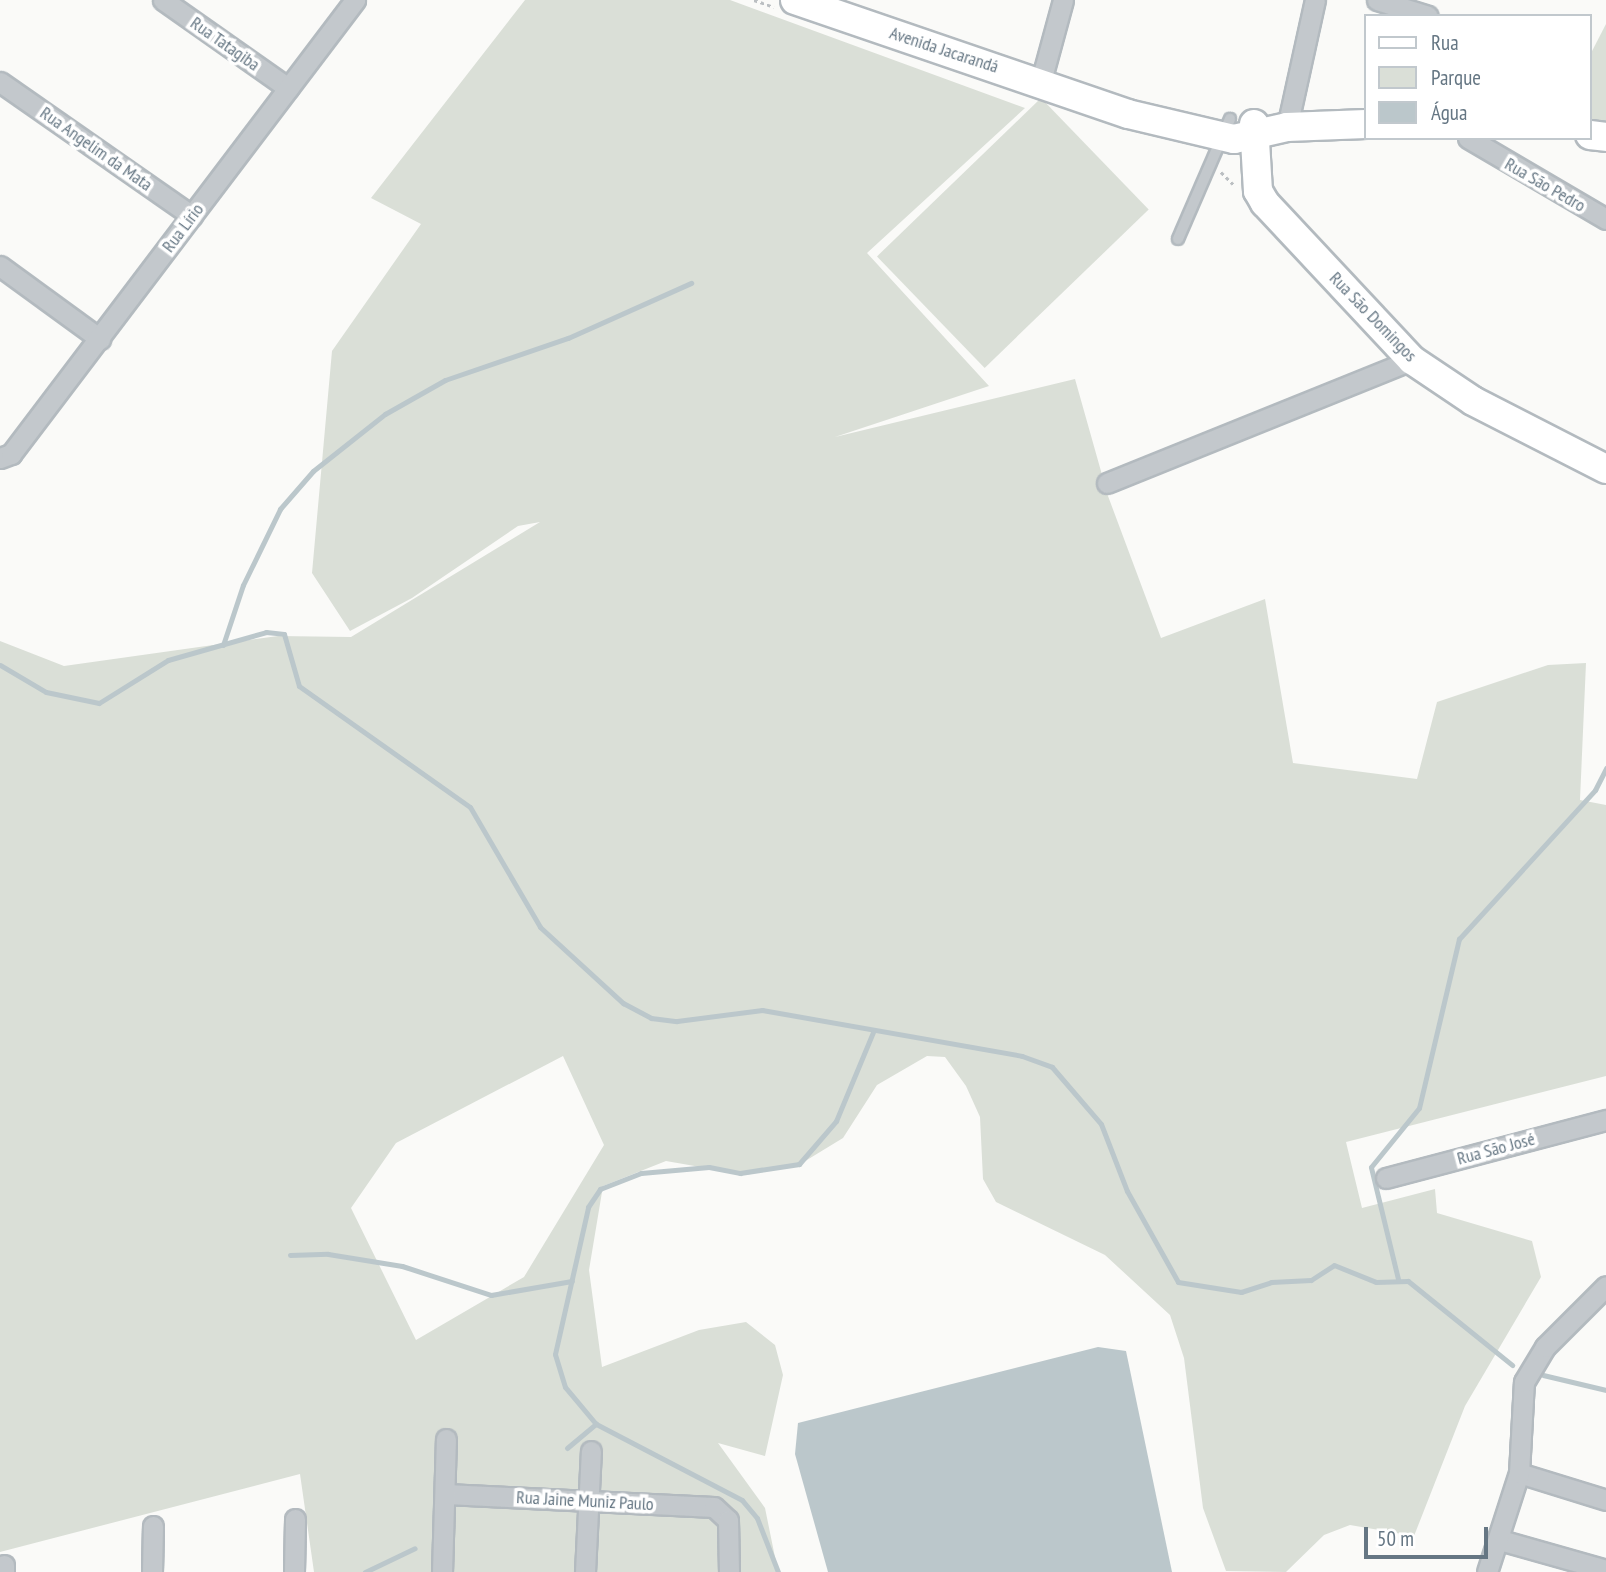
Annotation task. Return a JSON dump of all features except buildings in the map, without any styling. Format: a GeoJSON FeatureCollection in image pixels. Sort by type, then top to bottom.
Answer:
{"type":"FeatureCollection","features":[{"type":"Feature","properties":{"kind":"main road","name":"Avenida Jacarandá"},"geometry":{"type":"LineString","coordinates":[[788,5],[1041,81],[1093,98],[1128,114],[1241,130]]}},
{"type":"Feature","properties":{"kind":"main road"},"geometry":{"type":"LineString","coordinates":[[1241,130],[1364,124]]}},
{"type":"Feature","properties":{"kind":"main road","name":"Rua São Domingos"},"geometry":{"type":"LineString","coordinates":[[1241,130],[1258,191],[1265,203],[1412,360],[1473,401],[1606,469]]}},
{"type":"Feature","properties":{"kind":"street","name":"Rua Tatagiba"},"geometry":{"type":"LineString","coordinates":[[163,0],[288,88]]}},
{"type":"Feature","properties":{"kind":"street","name":"Rua Lírio"},"geometry":{"type":"LineString","coordinates":[[5,456],[100,339],[355,0]]}},
{"type":"Feature","properties":{"kind":"street"},"geometry":{"type":"LineString","coordinates":[[1041,81],[1063,0]]}},
{"type":"Feature","properties":{"kind":"street"},"geometry":{"type":"LineString","coordinates":[[1287,127],[1315,0]]}},
{"type":"Feature","properties":{"kind":"street"},"geometry":{"type":"LineString","coordinates":[[1377,0],[1422,14]]}},
{"type":"Feature","properties":{"kind":"street","name":"Rua Angelim da Mata"},"geometry":{"type":"LineString","coordinates":[[0,82],[192,216]]}},
{"type":"Feature","properties":{"kind":"street","name":"Rua São Pedro"},"geometry":{"type":"LineString","coordinates":[[1478,142],[1606,219]]}},
{"type":"Feature","properties":{"kind":"street"},"geometry":{"type":"LineString","coordinates":[[0,266],[100,339]]}},
{"type":"Feature","properties":{"kind":"street"},"geometry":{"type":"LineString","coordinates":[[1107,482],[1412,360]]}},
{"type":"Feature","properties":{"kind":"street","name":"Rua São José"},"geometry":{"type":"LineString","coordinates":[[1387,1178],[1606,1120]]}},
{"type":"Feature","properties":{"kind":"street"},"geometry":{"type":"LineString","coordinates":[[1487,1572],[1500,1539],[1519,1473],[1524,1382],[1545,1347],[1606,1287]]}},
{"type":"Feature","properties":{"kind":"street"},"geometry":{"type":"LineString","coordinates":[[442,1572],[446,1439]]}},
{"type":"Feature","properties":{"kind":"street"},"geometry":{"type":"LineString","coordinates":[[585,1572],[591,1451]]}},
{"type":"Feature","properties":{"kind":"street"},"geometry":{"type":"LineString","coordinates":[[1519,1473],[1606,1500]]}},
{"type":"Feature","properties":{"kind":"street","name":"Rua Jaine Muniz Paulo"},"geometry":{"type":"LineString","coordinates":[[446,1494],[588,1501],[724,1512],[729,1572]]}},
{"type":"Feature","properties":{"kind":"street"},"geometry":{"type":"LineString","coordinates":[[295,1519],[295,1572]]}},
{"type":"Feature","properties":{"kind":"street"},"geometry":{"type":"LineString","coordinates":[[152,1572],[153,1526]]}},
{"type":"Feature","properties":{"kind":"street"},"geometry":{"type":"LineString","coordinates":[[1500,1539],[1606,1570]]}},
{"type":"Feature","properties":{"kind":"lane"},"geometry":{"type":"LineString","coordinates":[[1178,239],[1241,130]]}},
{"type":"Feature","properties":{"kind":"path"},"geometry":{"type":"LineString","coordinates":[[754,0],[788,5]]}},
{"type":"Feature","properties":{"kind":"path"},"geometry":{"type":"LineString","coordinates":[[1211,164],[1239,190]]}},
{"type":"Feature","properties":{"kind":"green space"},"geometry":{"type":"Polygon","coordinates":[[[525,0],[730,0],[1025,108],[867,253],[989,386],[835,437],[1075,379],[1108,496],[1161,638],[1265,599],[1293,763],[1417,779],[1437,702],[1548,665],[1586,663],[1580,800],[1606,805],[1606,1076],[1346,1142],[1362,1208],[1435,1189],[1437,1213],[1532,1241],[1541,1277],[1465,1406],[1414,1536],[1350,1525],[1324,1535],[1286,1572],[1226,1571],[1203,1508],[1184,1358],[1170,1315],[1105,1255],[996,1202],[983,1179],[980,1117],[966,1086],[945,1057],[927,1056],[877,1085],[843,1138],[802,1163],[746,1175],[666,1161],[603,1186],[589,1270],[602,1367],[699,1330],[746,1322],[775,1345],[783,1375],[765,1456],[718,1443],[765,1508],[778,1572],[314,1572],[300,1474],[0,1552],[0,641],[64,666],[278,636],[351,637],[540,522],[518,526],[412,598],[350,631],[312,573],[332,351],[421,224],[371,198],[525,0]],[[563,1056],[396,1143],[351,1208],[416,1340],[524,1277],[604,1145],[563,1056]]]}},
{"type":"Feature","properties":{"kind":"green space"},"geometry":{"type":"Polygon","coordinates":[[[1606,24],[1606,127],[1592,124],[1592,51],[1606,24]]]}},
{"type":"Feature","properties":{"kind":"green space"},"geometry":{"type":"Polygon","coordinates":[[[1041,98],[1149,209],[985,368],[877,256],[1041,98]]]}},
{"type":"Feature","properties":{"kind":"water"},"geometry":{"type":"Polygon","coordinates":[[[1098,1347],[1126,1351],[1172,1572],[828,1572],[795,1454],[798,1423],[1098,1347]]]}},
{"type":"Feature","properties":{"kind":"waterway"},"geometry":{"type":"LineString","coordinates":[[223,645],[243,585],[280,509],[313,471],[385,414],[445,380],[568,338],[691,283]]}},
{"type":"Feature","properties":{"kind":"waterway"},"geometry":{"type":"LineString","coordinates":[[0,665],[46,692],[99,703],[168,660],[266,632],[284,634],[299,686],[470,807],[540,927],[623,1003],[651,1018],[677,1021],[762,1010],[1022,1056],[1052,1067],[1101,1124],[1127,1191],[1178,1282],[1241,1292],[1271,1282],[1311,1280],[1334,1265],[1376,1282],[1408,1281],[1512,1365]]}},
{"type":"Feature","properties":{"kind":"waterway"},"geometry":{"type":"LineString","coordinates":[[1398,1279],[1371,1167],[1419,1108],[1459,939],[1595,790],[1606,768]]}},
{"type":"Feature","properties":{"kind":"waterway"},"geometry":{"type":"LineString","coordinates":[[778,1572],[757,1518],[742,1500],[596,1424],[565,1387],[555,1354],[588,1207],[600,1189],[641,1173],[709,1167],[740,1173],[799,1164],[836,1121],[873,1032]]}},
{"type":"Feature","properties":{"kind":"waterway"},"geometry":{"type":"LineString","coordinates":[[290,1255],[328,1254],[402,1266],[491,1295],[572,1281]]}},
{"type":"Feature","properties":{"kind":"waterway"},"geometry":{"type":"LineString","coordinates":[[1543,1375],[1606,1390]]}},
{"type":"Feature","properties":{"kind":"waterway"},"geometry":{"type":"LineString","coordinates":[[567,1448],[596,1424]]}},
{"type":"Feature","properties":{"kind":"waterway"},"geometry":{"type":"LineString","coordinates":[[365,1572],[415,1548]]}}]}
